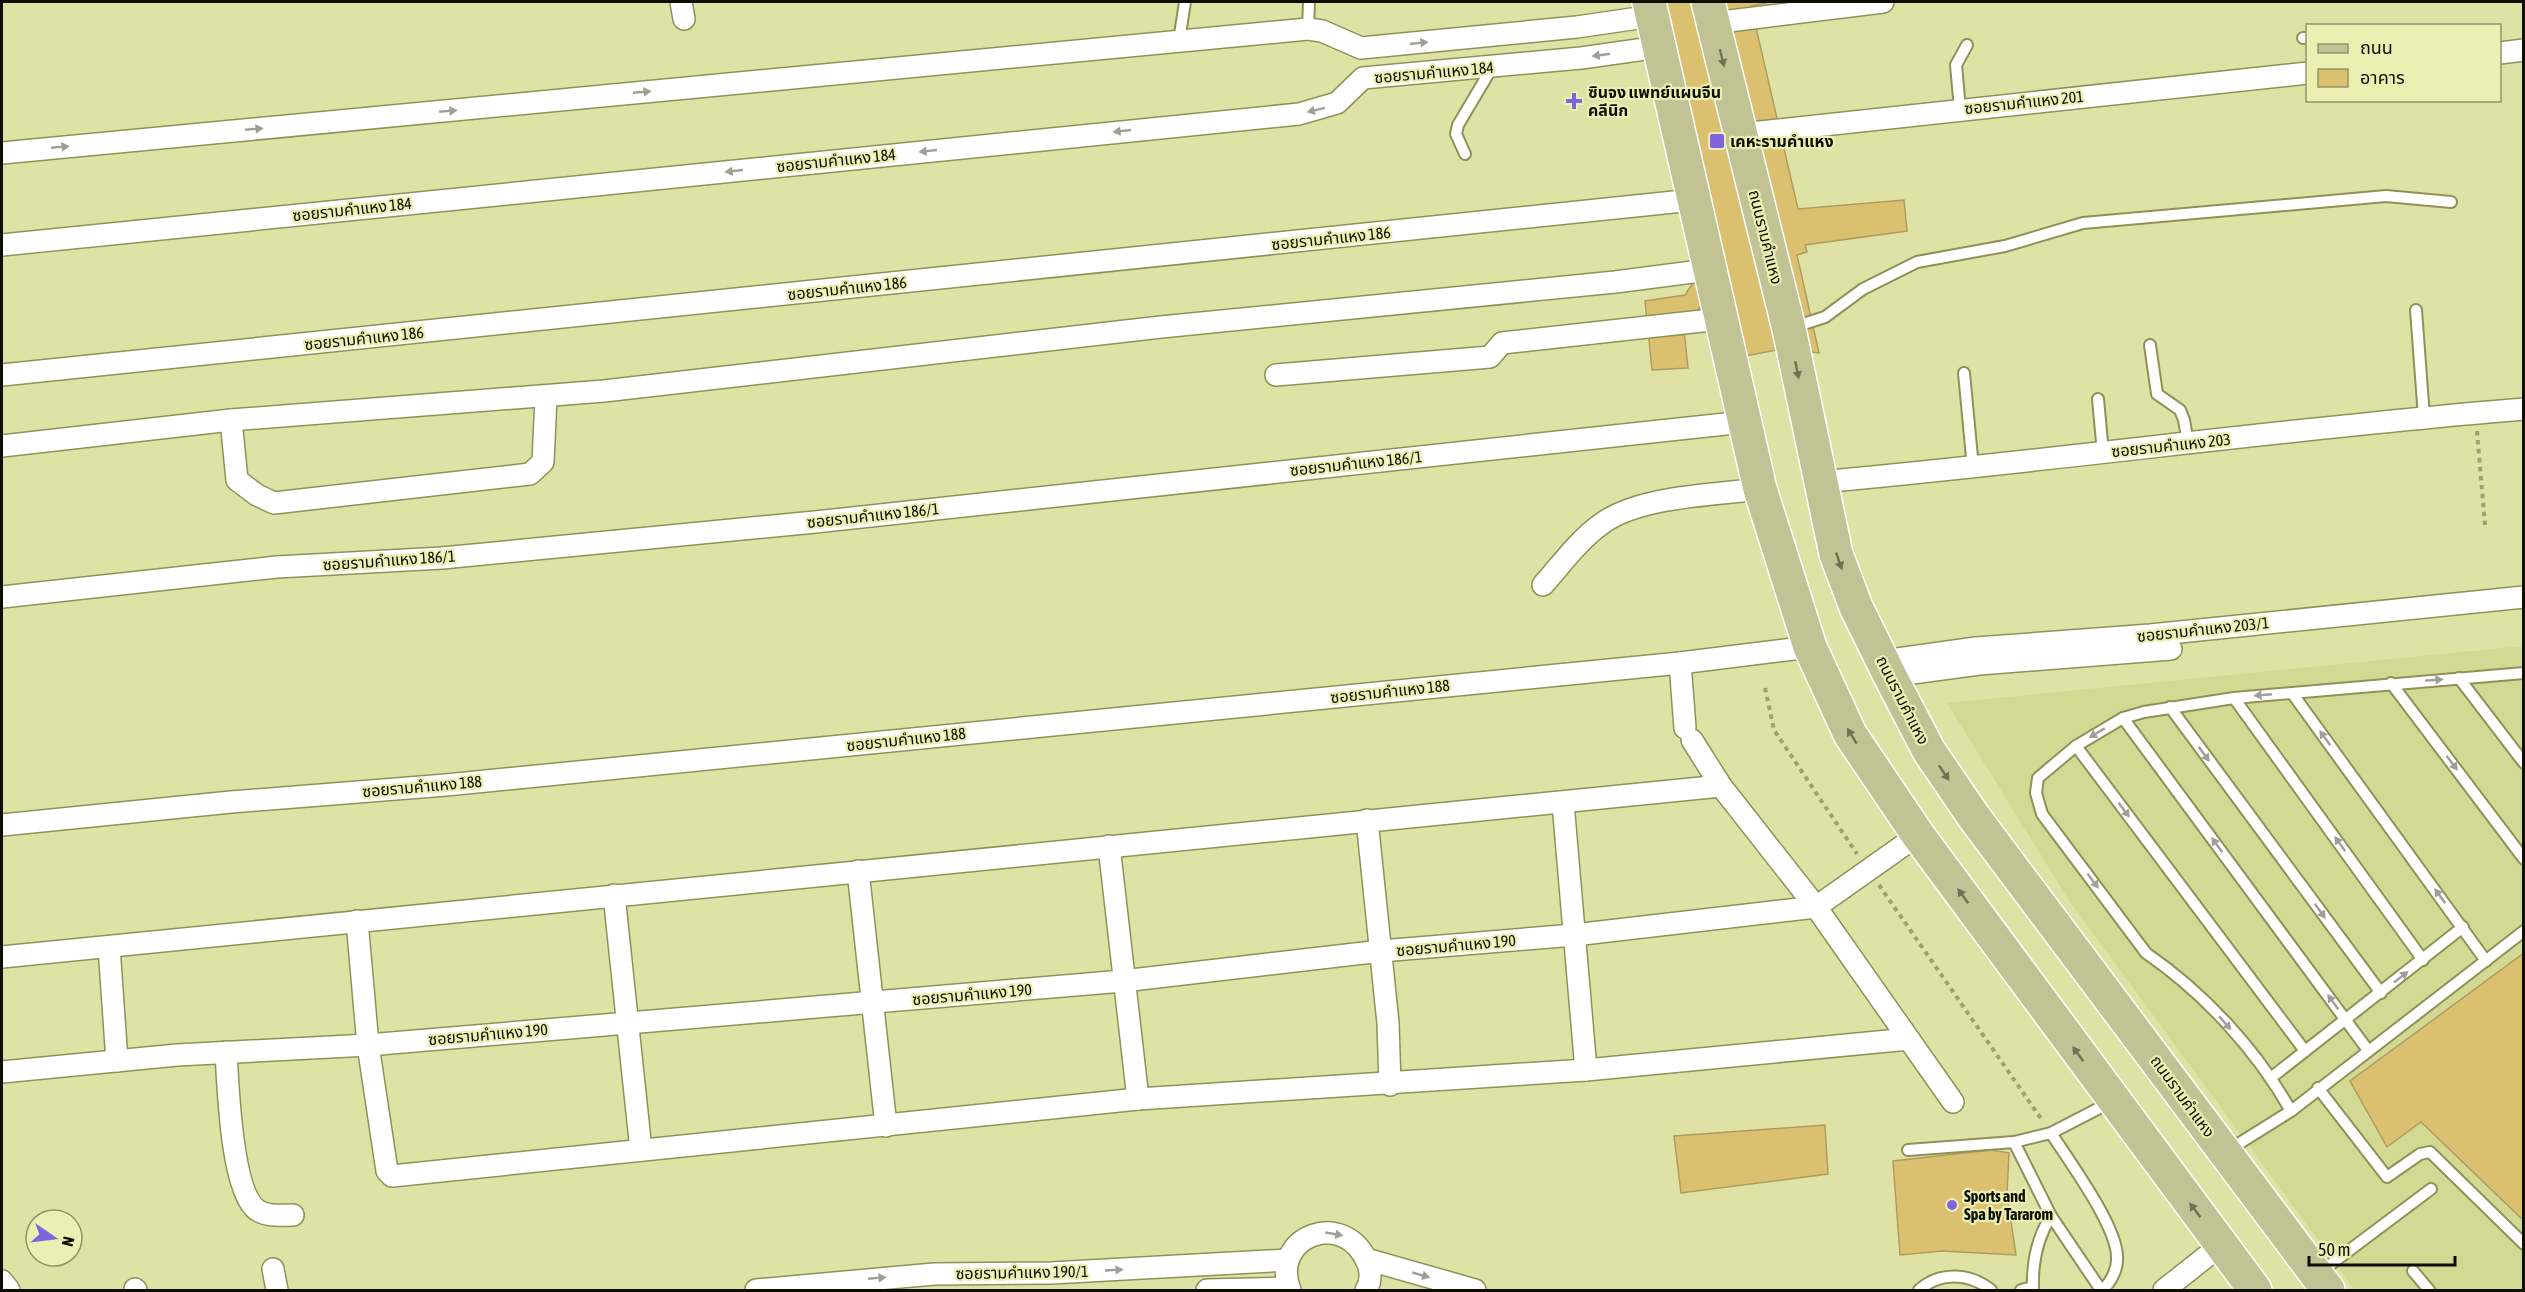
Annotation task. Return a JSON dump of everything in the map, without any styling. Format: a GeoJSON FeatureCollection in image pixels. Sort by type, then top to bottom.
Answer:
{"type":"FeatureCollection","features":[{"type":"Feature","properties":{"kind":"main road"},"geometry":{"type":"LineString","coordinates":[[1650,9],[1760,489],[1810,647],[1850,734],[1918,835],[2221,1245],[2246,1288]]}},
{"type":"Feature","properties":{"kind":"main road","name":"ถนนรามคำแหง"},"geometry":{"type":"LineString","coordinates":[[1710,12],[1789,329],[1819,482],[1836,554],[1856,607],[1929,751],[1974,817],[2322,1283]]}},
{"type":"Feature","properties":{"kind":"street"},"geometry":{"type":"LineString","coordinates":[[1710,12],[1883,2]]}},
{"type":"Feature","properties":{"kind":"street","name":"ซอยรามคำแหง 184"},"geometry":{"type":"LineString","coordinates":[[2,153],[1308,29],[1331,35],[1361,48],[1500,34],[1650,9]]}},
{"type":"Feature","properties":{"kind":"street"},"geometry":{"type":"LineString","coordinates":[[1498,66],[1500,34]]}},
{"type":"Feature","properties":{"kind":"street","name":"ซอยรามคำแหง 184"},"geometry":{"type":"LineString","coordinates":[[2,245],[1299,114],[1337,103],[1363,78],[1498,66],[1659,47]]}},
{"type":"Feature","properties":{"kind":"street"},"geometry":{"type":"LineString","coordinates":[[1361,48],[1363,78]]}},
{"type":"Feature","properties":{"kind":"street"},"geometry":{"type":"LineString","coordinates":[[2501,53],[2523,50]]}},
{"type":"Feature","properties":{"kind":"street","name":"ซอยรามคำแหง 201"},"geometry":{"type":"LineString","coordinates":[[1741,134],[2306,73]]}},
{"type":"Feature","properties":{"kind":"street","name":"ซอยรามคำแหง 186"},"geometry":{"type":"LineString","coordinates":[[2,375],[1693,201]]}},
{"type":"Feature","properties":{"kind":"street"},"geometry":{"type":"LineString","coordinates":[[2,446],[231,420],[546,397],[1161,327],[1615,282],[1708,270]]}},
{"type":"Feature","properties":{"kind":"street"},"geometry":{"type":"LineString","coordinates":[[1276,375],[1491,357],[1502,343],[1720,319]]}},
{"type":"Feature","properties":{"kind":"street"},"geometry":{"type":"LineString","coordinates":[[231,420],[237,480],[257,495],[274,503],[530,474],[543,462],[546,397]]}},
{"type":"Feature","properties":{"kind":"street","name":"ซอยรามคำแหง 203"},"geometry":{"type":"LineString","coordinates":[[1819,482],[1973,468],[2424,417],[2523,409]]}},
{"type":"Feature","properties":{"kind":"street","name":"ซอยรามคำแหง 186/1"},"geometry":{"type":"LineString","coordinates":[[2,597],[277,567],[442,558],[815,522],[1744,422]]}},
{"type":"Feature","properties":{"kind":"street"},"geometry":{"type":"LineString","coordinates":[[1543,585],[1582,541],[1601,524],[1626,511],[1658,503],[1760,489]]}},
{"type":"Feature","properties":{"kind":"street","name":"ซอยรามคำแหง 203/1"},"geometry":{"type":"LineString","coordinates":[[1886,669],[2150,635],[2523,597]]}},
{"type":"Feature","properties":{"kind":"street","name":"ซอยรามคำแหง 188"},"geometry":{"type":"LineString","coordinates":[[2,825],[231,802],[458,784],[1680,663],[1810,647]]}},
{"type":"Feature","properties":{"kind":"street","name":"ซอยรามคำแหง 203/1"},"geometry":{"type":"LineString","coordinates":[[1978,656],[2171,649]]}},
{"type":"Feature","properties":{"kind":"street"},"geometry":{"type":"LineString","coordinates":[[1680,663],[1689,734],[1721,786],[1816,907],[1953,1102]]}},
{"type":"Feature","properties":{"kind":"street"},"geometry":{"type":"LineString","coordinates":[[2,957],[1721,786]]}},
{"type":"Feature","properties":{"kind":"street"},"geometry":{"type":"LineString","coordinates":[[1563,803],[1586,1070]]}},
{"type":"Feature","properties":{"kind":"street"},"geometry":{"type":"LineString","coordinates":[[1367,820],[1381,951],[1389,1084]]}},
{"type":"Feature","properties":{"kind":"street","name":"ซอยรามคำแหง 190"},"geometry":{"type":"LineString","coordinates":[[2,1072],[226,1052],[368,1044],[1123,981],[1381,951],[1575,935],[1816,907],[1869,872],[1918,835]]}},
{"type":"Feature","properties":{"kind":"street"},"geometry":{"type":"LineString","coordinates":[[1109,846],[1138,1099]]}},
{"type":"Feature","properties":{"kind":"street"},"geometry":{"type":"LineString","coordinates":[[858,871],[886,1126]]}},
{"type":"Feature","properties":{"kind":"street"},"geometry":{"type":"LineString","coordinates":[[614,896],[641,1150]]}},
{"type":"Feature","properties":{"kind":"street"},"geometry":{"type":"LineString","coordinates":[[357,921],[368,1044],[389,1174],[1138,1099],[1586,1070],[1909,1038]]}},
{"type":"Feature","properties":{"kind":"street"},"geometry":{"type":"LineString","coordinates":[[109,947],[117,1061]]}},
{"type":"Feature","properties":{"kind":"street"},"geometry":{"type":"LineString","coordinates":[[226,1052],[232,1141],[250,1202],[258,1210],[269,1215],[293,1215]]}},
{"type":"Feature","properties":{"kind":"street"},"geometry":{"type":"LineString","coordinates":[[1207,1290],[1289,1289],[1286,1274],[1288,1260],[1303,1240],[1327,1232],[1351,1239],[1371,1270],[1373,1289]]}},
{"type":"Feature","properties":{"kind":"street"},"geometry":{"type":"LineString","coordinates":[[2164,1290],[2221,1245]]}},
{"type":"Feature","properties":{"kind":"street"},"geometry":{"type":"LineString","coordinates":[[1366,1259],[1475,1290]]}},
{"type":"Feature","properties":{"kind":"street","name":"ซอยรามคำแหง 190/1"},"geometry":{"type":"LineString","coordinates":[[756,1290],[934,1274],[1052,1282],[1288,1260]]}},
{"type":"Feature","properties":{"kind":"street"},"geometry":{"type":"LineString","coordinates":[[273,1269],[277,1290]]}},
{"type":"Feature","properties":{"kind":"street"},"geometry":{"type":"LineString","coordinates":[[2,1281],[9,1290]]}},
{"type":"Feature","properties":{"kind":"lane"},"geometry":{"type":"LineString","coordinates":[[1179,41],[1185,2]]}},
{"type":"Feature","properties":{"kind":"lane"},"geometry":{"type":"LineString","coordinates":[[1308,29],[1309,2]]}},
{"type":"Feature","properties":{"kind":"lane"},"geometry":{"type":"LineString","coordinates":[[1959,109],[1956,65],[1967,45]]}},
{"type":"Feature","properties":{"kind":"lane"},"geometry":{"type":"LineString","coordinates":[[1465,154],[1456,134],[1458,126],[1498,66]]}},
{"type":"Feature","properties":{"kind":"lane"},"geometry":{"type":"LineString","coordinates":[[1789,329],[1825,316],[1863,289],[1917,262],[2005,246],[2083,223],[2386,196],[2451,202]]}},
{"type":"Feature","properties":{"kind":"lane"},"geometry":{"type":"LineString","coordinates":[[2416,310],[2424,417]]}},
{"type":"Feature","properties":{"kind":"lane"},"geometry":{"type":"LineString","coordinates":[[2150,345],[2157,394],[2180,410],[2188,443]]}},
{"type":"Feature","properties":{"kind":"lane"},"geometry":{"type":"LineString","coordinates":[[1964,373],[1973,468]]}},
{"type":"Feature","properties":{"kind":"lane"},"geometry":{"type":"LineString","coordinates":[[2098,399],[2103,453]]}},
{"type":"Feature","properties":{"kind":"lane"},"geometry":{"type":"LineString","coordinates":[[2291,1111],[2272,1077],[2213,1010],[2168,968],[2146,952],[2043,814],[2036,793],[2038,778],[2076,746],[2123,718],[2170,706],[2391,683],[2523,674]]}},
{"type":"Feature","properties":{"kind":"lane"},"geometry":{"type":"LineString","coordinates":[[2459,678],[2523,763]]}},
{"type":"Feature","properties":{"kind":"lane"},"geometry":{"type":"LineString","coordinates":[[2391,683],[2523,860]]}},
{"type":"Feature","properties":{"kind":"lane"},"geometry":{"type":"LineString","coordinates":[[2292,693],[2486,961]]}},
{"type":"Feature","properties":{"kind":"lane"},"geometry":{"type":"LineString","coordinates":[[2234,698],[2423,960]]}},
{"type":"Feature","properties":{"kind":"lane"},"geometry":{"type":"LineString","coordinates":[[2170,706],[2380,993]]}},
{"type":"Feature","properties":{"kind":"lane"},"geometry":{"type":"LineString","coordinates":[[2123,718],[2367,1049]]}},
{"type":"Feature","properties":{"kind":"lane"},"geometry":{"type":"LineString","coordinates":[[2076,746],[2305,1051]]}},
{"type":"Feature","properties":{"kind":"lane"},"geometry":{"type":"LineString","coordinates":[[2272,1077],[2463,927]]}},
{"type":"Feature","properties":{"kind":"lane"},"geometry":{"type":"LineString","coordinates":[[2224,1152],[2291,1111],[2367,1049],[2523,931]]}},
{"type":"Feature","properties":{"kind":"lane"},"geometry":{"type":"LineString","coordinates":[[2318,1088],[2387,1177],[2420,1154],[2430,1152],[2523,1244]]}},
{"type":"Feature","properties":{"kind":"lane"},"geometry":{"type":"LineString","coordinates":[[1908,1150],[2014,1142],[2051,1133],[2113,1101]]}},
{"type":"Feature","properties":{"kind":"lane"},"geometry":{"type":"LineString","coordinates":[[2014,1142],[2051,1216],[2102,1290],[2113,1278],[2118,1258],[2114,1237],[2051,1133]]}},
{"type":"Feature","properties":{"kind":"lane"},"geometry":{"type":"LineString","coordinates":[[2322,1283],[2431,1189]]}},
{"type":"Feature","properties":{"kind":"lane"},"geometry":{"type":"LineString","coordinates":[[2021,1290],[2033,1289],[2033,1274],[2042,1230],[2051,1216]]}},
{"type":"Feature","properties":{"kind":"lane"},"geometry":{"type":"LineString","coordinates":[[2413,1271],[2429,1290]]}},
{"type":"Feature","properties":{"kind":"lane"},"geometry":{"type":"LineString","coordinates":[[1919,1290],[1940,1277],[1960,1276],[1982,1283],[1991,1290]]}},
{"type":"Feature","properties":{"kind":"path"},"geometry":{"type":"LineString","coordinates":[[2475,413],[2485,525]]}},
{"type":"Feature","properties":{"kind":"path"},"geometry":{"type":"LineString","coordinates":[[1766,688],[1774,730],[1869,872],[2051,1133]]}},
{"type":"Feature","properties":{"kind":"shaded area"},"geometry":{"type":"Polygon","coordinates":[[[2523,646],[2523,1290],[2355,1290],[2070,902],[1947,703],[2523,646]]]}},
{"type":"Feature","properties":{"kind":"building"},"geometry":{"type":"Polygon","coordinates":[[[1645,2],[1771,2],[1751,6],[1798,209],[1904,200],[1907,231],[1805,245],[1807,252],[1797,255],[1819,353],[1781,349],[1735,358],[1719,280],[1684,330],[1688,368],[1652,370],[1645,301],[1685,295],[1704,266],[1645,2]]]}},
{"type":"Feature","properties":{"kind":"building"},"geometry":{"type":"Polygon","coordinates":[[[2524,953],[2524,1216],[2521,1218],[2421,1122],[2387,1147],[2350,1081],[2524,953]]]}},
{"type":"Feature","properties":{"kind":"building"},"geometry":{"type":"Polygon","coordinates":[[[1825,1125],[1828,1174],[1681,1193],[1674,1136],[1825,1125]]]}},
{"type":"Feature","properties":{"kind":"building","name":"Sports and Spa by Tararom"},"geometry":{"type":"Polygon","coordinates":[[[1991,1150],[2009,1153],[2007,1194],[2016,1255],[1942,1251],[1900,1255],[1893,1161],[1991,1150]]]}},
{"type":"Feature","properties":{"kind":"place","name":"ซินจง แพทย์แผนจีน คลีนิก"},"geometry":{"type":"Point","coordinates":[1574,101]}},
{"type":"Feature","properties":{"kind":"place","name":"เคหะรามคำแหง"},"geometry":{"type":"Point","coordinates":[1717,141]}},
{"type":"Feature","properties":{"kind":"place","name":"Sports and Spa by Tararom"},"geometry":{"type":"Point","coordinates":[1952,1205]}}]}
